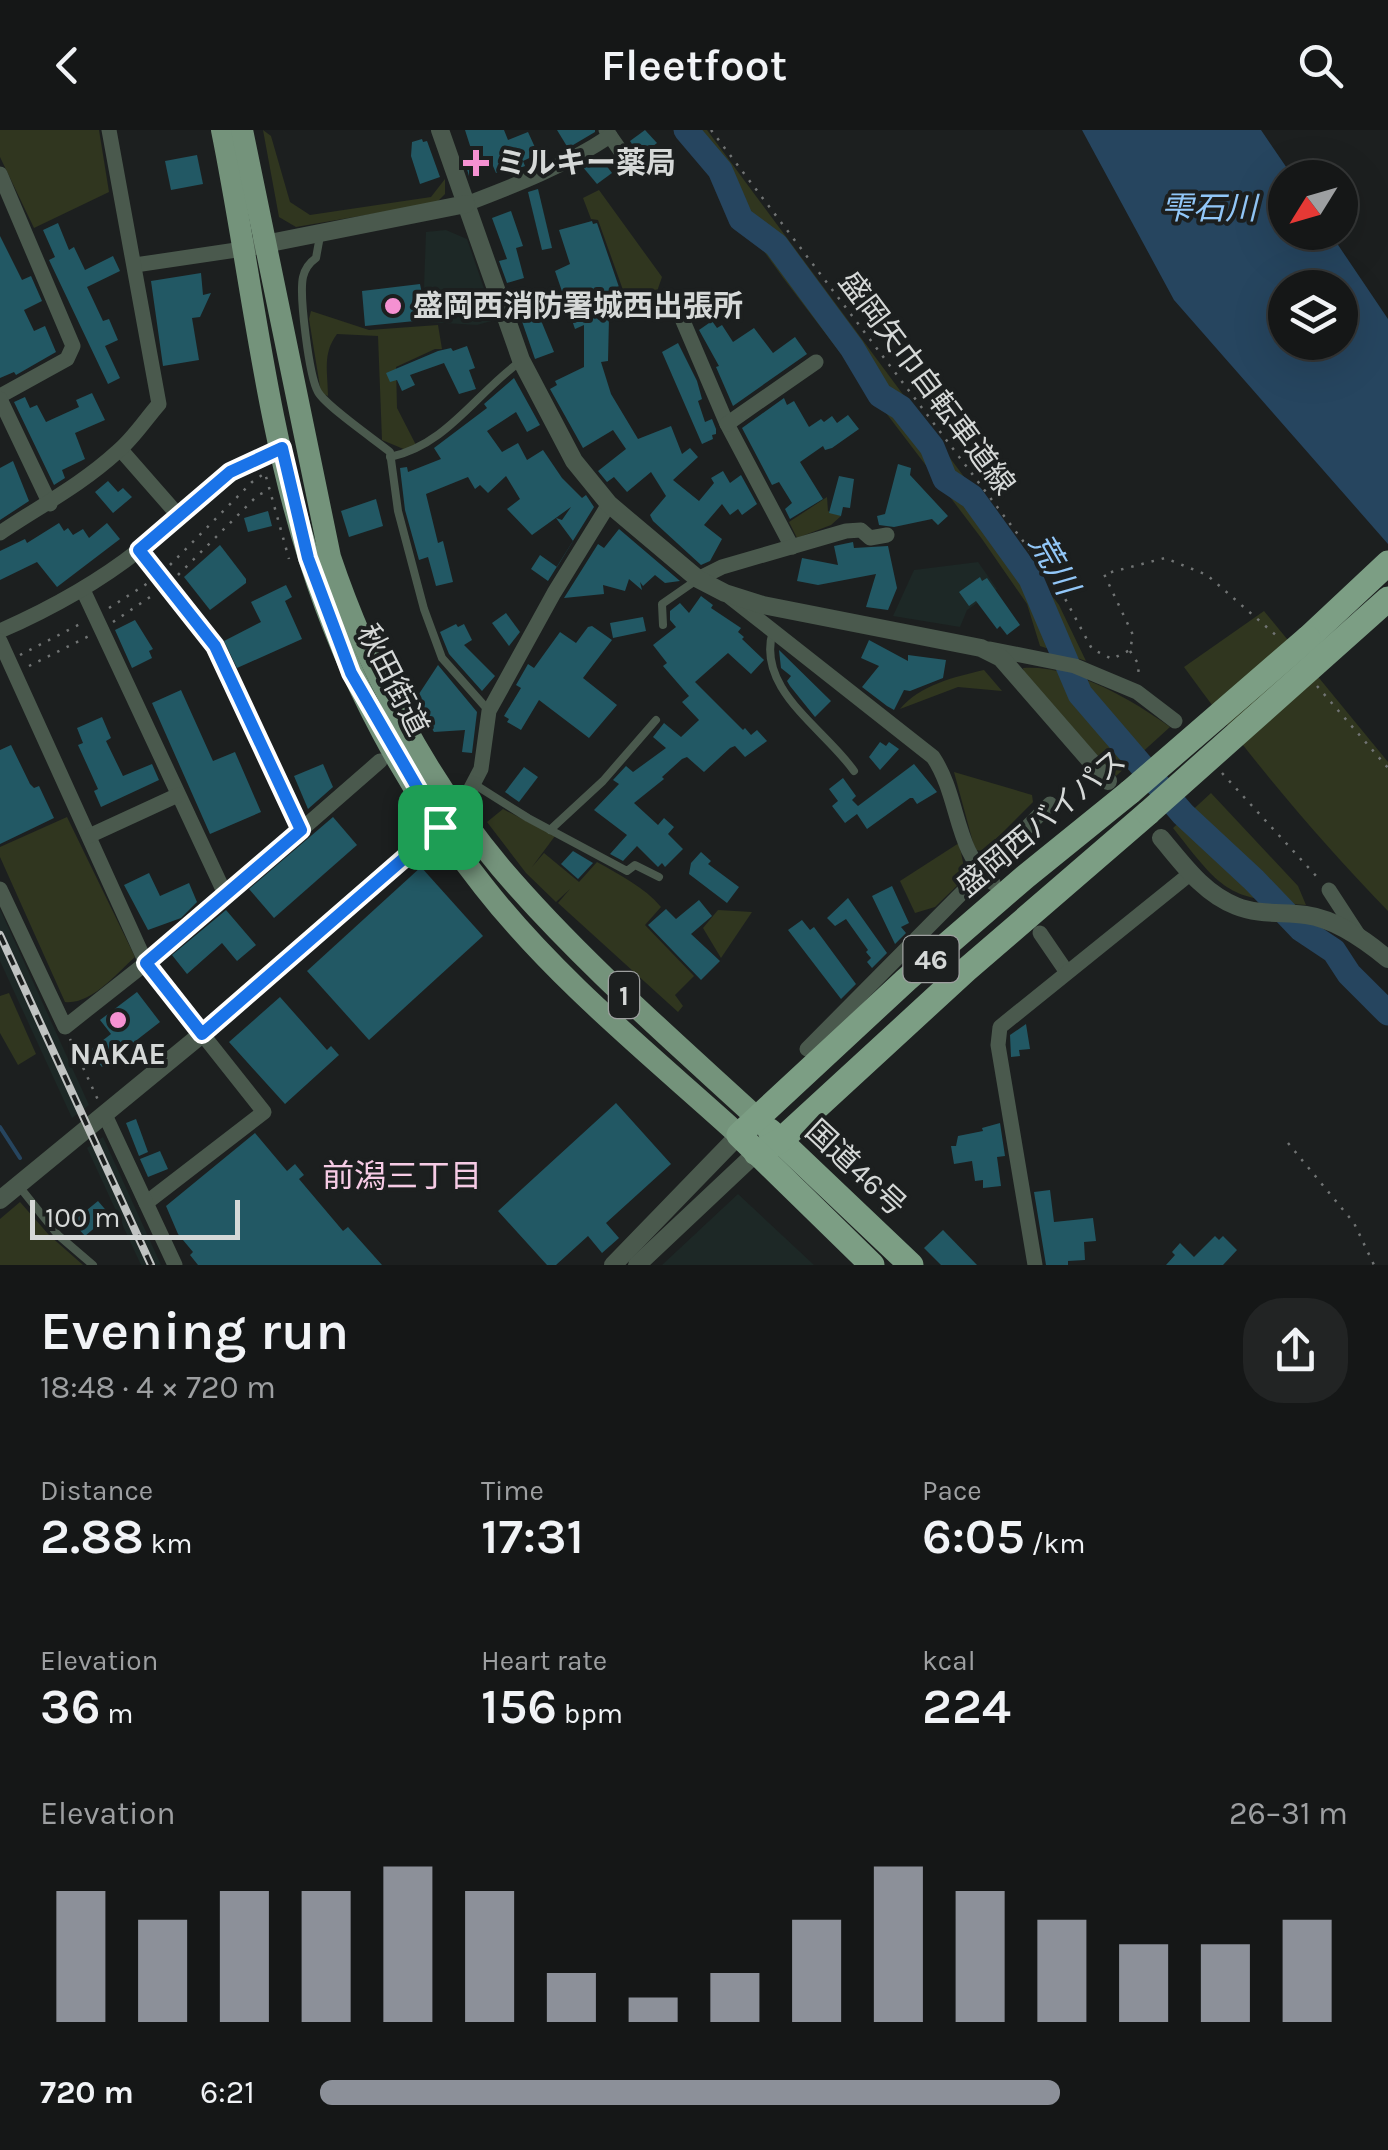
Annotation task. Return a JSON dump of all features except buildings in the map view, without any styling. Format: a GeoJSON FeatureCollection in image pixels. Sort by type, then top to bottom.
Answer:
{"type":"FeatureCollection","features":[{"type":"Feature","properties":{"kind":"highway","name":"盛岡西バイパス"},"geometry":{"type":"LineString","coordinates":[[750,1135],[1119,787],[1308,638],[1388,563]]}},
{"type":"Feature","properties":{"kind":"highway","name":"盛岡西バイパス"},"geometry":{"type":"LineString","coordinates":[[780,1140],[966,970],[1388,599]]}},
{"type":"Feature","properties":{"kind":"highway","name":"国道46号"},"geometry":{"type":"LineString","coordinates":[[750,1135],[780,1140],[911,1265]]}},
{"type":"Feature","properties":{"kind":"highway","name":"国道46号"},"geometry":{"type":"LineString","coordinates":[[750,1135],[872,1265]]}},
{"type":"Feature","properties":{"kind":"main road","name":"秋田街道"},"geometry":{"type":"LineString","coordinates":[[222,130],[330,558],[351,618],[390,704],[499,866],[750,1135]]}},
{"type":"Feature","properties":{"kind":"main road","name":"秋田街道"},"geometry":{"type":"LineString","coordinates":[[242,130],[282,448],[308,558],[351,673],[440,827],[484,888],[568,978],[750,1135]]}},
{"type":"Feature","properties":{"kind":"street"},"geometry":{"type":"LineString","coordinates":[[0,533],[50,504],[121,450],[159,404],[109,130]]}},
{"type":"Feature","properties":{"kind":"street"},"geometry":{"type":"LineString","coordinates":[[440,130],[521,360],[574,462],[610,504],[698,579],[763,605],[1076,666],[1137,692],[1175,721]]}},
{"type":"Feature","properties":{"kind":"street"},"geometry":{"type":"LineString","coordinates":[[135,266],[466,204],[582,155],[608,133],[633,169]]}},
{"type":"Feature","properties":{"kind":"street"},"geometry":{"type":"LineString","coordinates":[[0,174],[73,346],[66,359],[0,397],[50,504]]}},
{"type":"Feature","properties":{"kind":"street"},"geometry":{"type":"LineString","coordinates":[[680,314],[727,424],[792,547]]}},
{"type":"Feature","properties":{"kind":"street"},"geometry":{"type":"LineString","coordinates":[[727,424],[816,362]]}},
{"type":"Feature","properties":{"kind":"street"},"geometry":{"type":"LineString","coordinates":[[0,630],[83,590],[139,550],[230,472],[282,448]]}},
{"type":"Feature","properties":{"kind":"street"},"geometry":{"type":"LineString","coordinates":[[121,450],[178,514]]}},
{"type":"Feature","properties":{"kind":"street"},"geometry":{"type":"LineString","coordinates":[[6,1192],[202,1034],[459,811],[481,768],[489,711],[521,650],[610,504]]}},
{"type":"Feature","properties":{"kind":"street"},"geometry":{"type":"LineString","coordinates":[[698,579],[722,567],[846,531],[862,530],[870,538],[887,536]]}},
{"type":"Feature","properties":{"kind":"street"},"geometry":{"type":"LineString","coordinates":[[139,550],[215,646],[301,830]]}},
{"type":"Feature","properties":{"kind":"street"},"geometry":{"type":"LineString","coordinates":[[83,590],[226,896]]}},
{"type":"Feature","properties":{"kind":"street"},"geometry":{"type":"LineString","coordinates":[[725,592],[933,757],[945,775],[968,856],[988,879]]}},
{"type":"Feature","properties":{"kind":"street"},"geometry":{"type":"LineString","coordinates":[[0,641],[146,963],[264,1112],[146,1204]]}},
{"type":"Feature","properties":{"kind":"street"},"geometry":{"type":"LineString","coordinates":[[981,648],[1001,658],[1119,787]]}},
{"type":"Feature","properties":{"kind":"street"},"geometry":{"type":"LineString","coordinates":[[0,888],[64,1027],[226,896],[380,761]]}},
{"type":"Feature","properties":{"kind":"street"},"geometry":{"type":"LineString","coordinates":[[89,836],[178,796]]}},
{"type":"Feature","properties":{"kind":"street"},"geometry":{"type":"LineString","coordinates":[[807,1049],[988,879],[1050,804]]}},
{"type":"Feature","properties":{"kind":"street"},"geometry":{"type":"LineString","coordinates":[[1161,838],[1191,873],[1237,907],[1310,916],[1360,936],[1388,958]]}},
{"type":"Feature","properties":{"kind":"street"},"geometry":{"type":"LineString","coordinates":[[1035,1265],[998,1046],[1000,1027],[1191,873]]}},
{"type":"Feature","properties":{"kind":"street"},"geometry":{"type":"LineString","coordinates":[[1329,890],[1360,936]]}},
{"type":"Feature","properties":{"kind":"street"},"geometry":{"type":"LineString","coordinates":[[1040,933],[1066,970]]}},
{"type":"Feature","properties":{"kind":"street"},"geometry":{"type":"LineString","coordinates":[[105,1115],[175,1265]]}},
{"type":"Feature","properties":{"kind":"street"},"geometry":{"type":"LineString","coordinates":[[613,1265],[750,1135]]}},
{"type":"Feature","properties":{"kind":"street"},"geometry":{"type":"LineString","coordinates":[[637,1265],[750,1135]]}},
{"type":"Feature","properties":{"kind":"lane"},"geometry":{"type":"LineString","coordinates":[[320,234],[320,248],[303,279],[314,381],[320,396],[390,452],[398,510],[424,608],[442,658],[489,711]]}},
{"type":"Feature","properties":{"kind":"lane"},"geometry":{"type":"LineString","coordinates":[[390,458],[414,452],[444,433],[496,379],[521,360]]}},
{"type":"Feature","properties":{"kind":"lane"},"geometry":{"type":"LineString","coordinates":[[663,625],[662,604],[698,579]]}},
{"type":"Feature","properties":{"kind":"lane"},"geometry":{"type":"LineString","coordinates":[[773,630],[769,644],[772,673],[854,771]]}},
{"type":"Feature","properties":{"kind":"lane"},"geometry":{"type":"LineString","coordinates":[[550,830],[603,781],[656,720]]}},
{"type":"Feature","properties":{"kind":"lane"},"geometry":{"type":"LineString","coordinates":[[474,784],[627,871],[635,866],[659,876]]}},
{"type":"Feature","properties":{"kind":"lane"},"geometry":{"type":"LineString","coordinates":[[6,1192],[92,1265]]}},
{"type":"Feature","properties":{"kind":"path","name":"盛岡矢巾自転車道線"},"geometry":{"type":"LineString","coordinates":[[710,130],[1061,591],[1092,650],[1112,659],[1130,650]]}},
{"type":"Feature","properties":{"kind":"path"},"geometry":{"type":"LineString","coordinates":[[11,666],[98,623],[163,580],[252,482],[265,473]]}},
{"type":"Feature","properties":{"kind":"path"},"geometry":{"type":"LineString","coordinates":[[11,666],[98,623],[163,580],[258,495],[270,490]]}},
{"type":"Feature","properties":{"kind":"path"},"geometry":{"type":"LineString","coordinates":[[1137,692],[1139,664],[1130,650],[1133,636],[1104,574],[1165,558],[1206,575],[1270,627],[1282,642]]}},
{"type":"Feature","properties":{"kind":"path"},"geometry":{"type":"LineString","coordinates":[[1318,686],[1388,768]]}},
{"type":"Feature","properties":{"kind":"path"},"geometry":{"type":"LineString","coordinates":[[1213,763],[1329,890]]}},
{"type":"Feature","properties":{"kind":"path"},"geometry":{"type":"LineString","coordinates":[[64,1027],[105,1115]]}},
{"type":"Feature","properties":{"kind":"path"},"geometry":{"type":"LineString","coordinates":[[1288,1143],[1354,1223],[1374,1265]]}},
{"type":"Feature","properties":{"kind":"shaded area"},"geometry":{"type":"Polygon","coordinates":[[[446,230],[467,239],[495,320],[477,325],[428,322],[424,286],[426,232],[446,230]]]}},
{"type":"Feature","properties":{"kind":"shaded area"},"geometry":{"type":"Polygon","coordinates":[[[978,562],[997,589],[967,610],[960,627],[893,616],[914,570],[978,562]]]}},
{"type":"Feature","properties":{"kind":"shaded area"},"geometry":{"type":"Polygon","coordinates":[[[0,909],[89,1105],[72,1118],[0,961],[0,909]]]}},
{"type":"Feature","properties":{"kind":"shaded area"},"geometry":{"type":"Polygon","coordinates":[[[103,1137],[161,1265],[141,1265],[87,1148],[103,1137]]]}},
{"type":"Feature","properties":{"kind":"shaded area"},"geometry":{"type":"Polygon","coordinates":[[[738,1194],[814,1265],[662,1265],[738,1194]]]}},
{"type":"Feature","properties":{"kind":"green space"},"geometry":{"type":"Polygon","coordinates":[[[0,130],[99,130],[109,192],[34,228],[0,157],[0,130]]]}},
{"type":"Feature","properties":{"kind":"green space"},"geometry":{"type":"Polygon","coordinates":[[[263,130],[271,136],[290,202],[310,215],[431,197],[445,179],[445,194],[436,203],[296,227],[279,217],[263,130]]]}},
{"type":"Feature","properties":{"kind":"green space"},"geometry":{"type":"Polygon","coordinates":[[[676,130],[707,130],[1059,605],[1086,661],[1040,646],[1027,604],[982,539],[676,130]]]}},
{"type":"Feature","properties":{"kind":"green space"},"geometry":{"type":"Polygon","coordinates":[[[599,190],[662,277],[653,303],[640,314],[625,317],[617,294],[623,290],[598,220],[591,219],[583,198],[599,190]]]}},
{"type":"Feature","properties":{"kind":"green space"},"geometry":{"type":"Polygon","coordinates":[[[311,311],[369,330],[438,325],[442,349],[396,367],[397,408],[416,445],[406,450],[382,440],[378,336],[337,334],[328,356],[328,396],[321,393],[311,311]]]}},
{"type":"Feature","properties":{"kind":"green space"},"geometry":{"type":"Polygon","coordinates":[[[827,497],[828,511],[841,516],[831,525],[797,538],[789,522],[827,497]]]}},
{"type":"Feature","properties":{"kind":"green space"},"geometry":{"type":"Polygon","coordinates":[[[1264,611],[1388,762],[1388,911],[1282,793],[1184,667],[1264,611]]]}},
{"type":"Feature","properties":{"kind":"green space"},"geometry":{"type":"Polygon","coordinates":[[[1023,668],[1062,672],[1101,686],[1170,727],[1116,776],[1024,674],[1023,668]]]}},
{"type":"Feature","properties":{"kind":"green space"},"geometry":{"type":"Polygon","coordinates":[[[984,670],[1002,691],[958,687],[900,709],[927,688],[984,670]]]}},
{"type":"Feature","properties":{"kind":"green space"},"geometry":{"type":"Polygon","coordinates":[[[954,772],[1032,795],[1033,802],[984,851],[975,850],[954,772]]]}},
{"type":"Feature","properties":{"kind":"green space"},"geometry":{"type":"Polygon","coordinates":[[[1211,793],[1298,886],[1306,905],[1242,894],[1228,888],[1203,865],[1173,828],[1211,793]]]}},
{"type":"Feature","properties":{"kind":"green space"},"geometry":{"type":"Polygon","coordinates":[[[503,809],[555,836],[532,867],[544,853],[579,882],[597,862],[639,887],[661,907],[645,925],[694,976],[675,995],[683,1006],[678,1012],[558,903],[570,889],[556,902],[526,873],[487,822],[503,809]]]}},
{"type":"Feature","properties":{"kind":"green space"},"geometry":{"type":"Polygon","coordinates":[[[67,817],[135,957],[94,993],[75,1002],[65,1002],[0,857],[0,847],[67,817]]]}},
{"type":"Feature","properties":{"kind":"green space"},"geometry":{"type":"Polygon","coordinates":[[[959,843],[966,877],[935,907],[915,913],[900,881],[959,843]]]}},
{"type":"Feature","properties":{"kind":"green space"},"geometry":{"type":"Polygon","coordinates":[[[718,910],[752,912],[721,958],[703,928],[718,910]]]}},
{"type":"Feature","properties":{"kind":"green space"},"geometry":{"type":"Polygon","coordinates":[[[9,993],[36,1054],[18,1065],[0,1033],[0,996],[9,993]]]}},
{"type":"Feature","properties":{"kind":"green space"},"geometry":{"type":"Polygon","coordinates":[[[20,1202],[83,1265],[0,1265],[0,1219],[20,1202]]]}},
{"type":"Feature","properties":{"kind":"water","name":"雫石川"},"geometry":{"type":"Polygon","coordinates":[[[1082,130],[1261,130],[1281,160],[1268,160],[1268,250],[1341,250],[1355,270],[1268,270],[1268,360],[1358,360],[1358,275],[1388,319],[1388,544],[1174,300],[1082,130]]]}},
{"type":"Feature","properties":{"kind":"waterway","name":"荒川"},"geometry":{"type":"LineString","coordinates":[[686,130],[720,170],[741,219],[776,245],[852,348],[880,395],[901,408],[932,447],[945,479],[972,497],[1031,579],[1080,694],[1183,814],[1301,929],[1334,951],[1349,974],[1388,1013]]}},
{"type":"Feature","properties":{"kind":"waterway"},"geometry":{"type":"LineString","coordinates":[[0,1127],[20,1158]]}},
{"type":"Feature","properties":{"kind":"railway"},"geometry":{"type":"LineString","coordinates":[[0,935],[151,1265]]}},
{"type":"Feature","properties":{"kind":"place","name":"ミルキー薬局"},"geometry":{"type":"Point","coordinates":[476,163]}},
{"type":"Feature","properties":{"kind":"place","name":"盛岡西消防署城西出張所"},"geometry":{"type":"Point","coordinates":[393,306]}},
{"type":"Feature","properties":{"kind":"place","name":"NAKAE"},"geometry":{"type":"Point","coordinates":[118,1020]}},
{"type":"Feature","properties":{"kind":"district","name":"前潟三丁目"},"geometry":{"type":"Point","coordinates":[402,1176]}},
{"type":"Feature","properties":{"kind":"route"},"geometry":{"type":"LineString","coordinates":[[282,448],[308,558],[332,628],[373,716],[440,827],[202,1034],[146,963],[301,830],[215,646],[139,550],[230,472],[282,448]]}}]}
